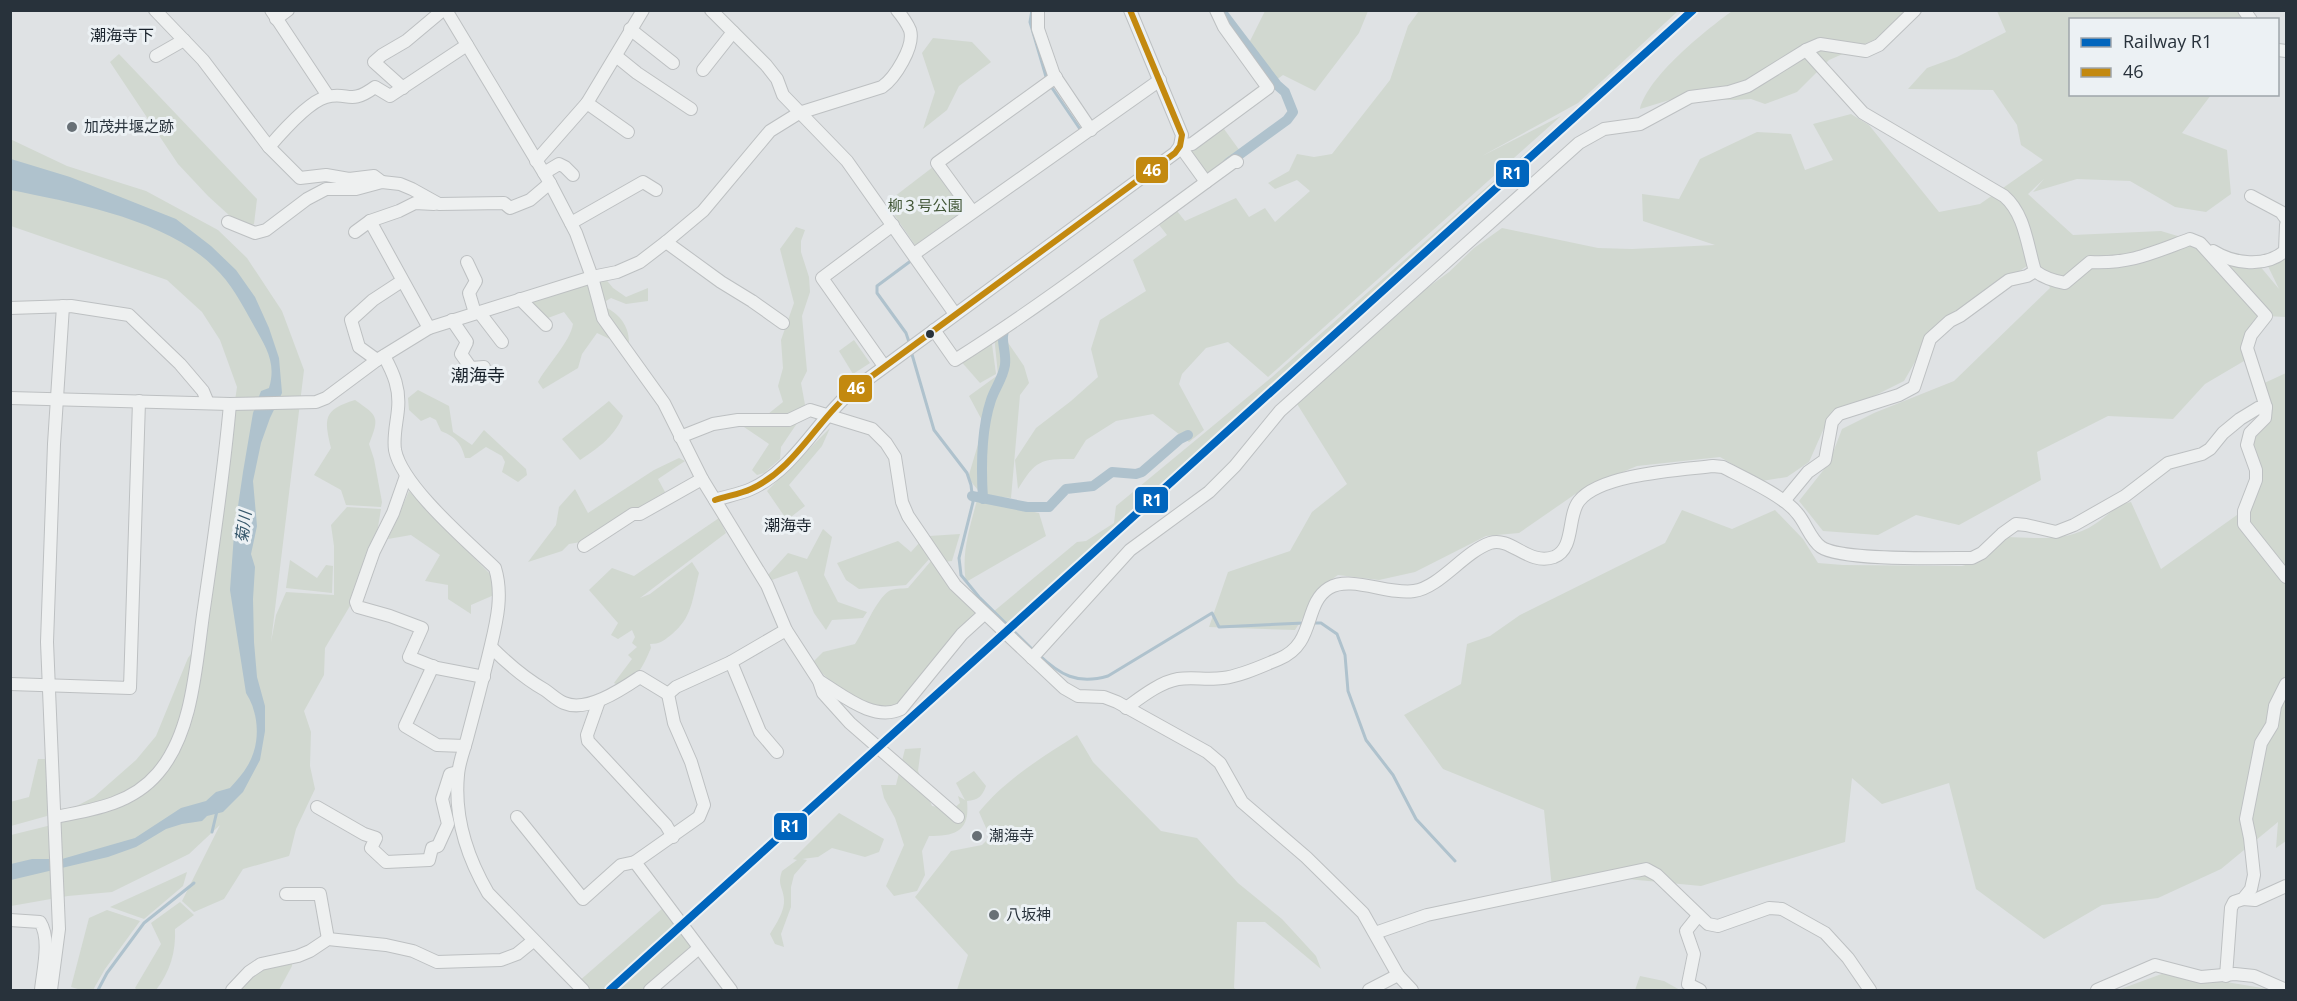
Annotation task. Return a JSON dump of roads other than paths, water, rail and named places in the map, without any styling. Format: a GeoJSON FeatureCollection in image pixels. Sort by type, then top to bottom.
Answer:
{"type":"FeatureCollection","features":[{"type":"Feature","properties":{"kind":"street"},"geometry":{"type":"LineString","coordinates":[[155,10],[203,60],[269,147],[300,178],[326,175],[349,179],[374,176],[382,182]]}},
{"type":"Feature","properties":{"kind":"street"},"geometry":{"type":"LineString","coordinates":[[288,10],[273,15],[328,96]]}},
{"type":"Feature","properties":{"kind":"street"},"geometry":{"type":"LineString","coordinates":[[403,88],[374,62],[406,41],[444,10],[547,178],[571,223],[592,277],[603,318],[652,385],[702,479],[767,585],[786,630],[819,681],[823,693],[850,723],[958,817]]}},
{"type":"Feature","properties":{"kind":"street"},"geometry":{"type":"LineString","coordinates":[[536,161],[587,103],[643,10]]}},
{"type":"Feature","properties":{"kind":"street"},"geometry":{"type":"LineString","coordinates":[[711,10],[766,65],[777,80],[783,95],[847,161],[955,314]]}},
{"type":"Feature","properties":{"kind":"street"},"geometry":{"type":"LineString","coordinates":[[10,398],[233,404],[305,403],[326,398],[381,358],[429,328],[592,277],[617,272],[640,262],[703,211],[770,131],[799,113],[882,87],[892,80],[911,42],[910,31],[897,10]]}},
{"type":"Feature","properties":{"kind":"street"},"geometry":{"type":"LineString","coordinates":[[1038,10],[1038,29],[1056,77],[1091,130]]}},
{"type":"Feature","properties":{"kind":"street"},"geometry":{"type":"LineString","coordinates":[[715,500],[750,489],[766,480],[787,464],[846,395],[1175,153],[1180,146],[1182,135],[1130,10]]}},
{"type":"Feature","properties":{"kind":"street"},"geometry":{"type":"LineString","coordinates":[[1180,146],[1192,144],[1268,88],[1224,27],[1216,10]]}},
{"type":"Feature","properties":{"kind":"street"},"geometry":{"type":"LineString","coordinates":[[1032,658],[1130,550],[1209,492],[1235,466],[1280,411],[1579,143],[1604,129],[1640,124],[1690,98],[1729,92],[1748,86],[1806,50],[1820,44],[1866,51],[1879,45],[1916,10]]}},
{"type":"Feature","properties":{"kind":"street"},"geometry":{"type":"LineString","coordinates":[[630,29],[673,63]]}},
{"type":"Feature","properties":{"kind":"street"},"geometry":{"type":"LineString","coordinates":[[703,70],[733,32]]}},
{"type":"Feature","properties":{"kind":"street"},"geometry":{"type":"LineString","coordinates":[[156,56],[184,40]]}},
{"type":"Feature","properties":{"kind":"street"},"geometry":{"type":"LineString","coordinates":[[269,147],[293,121],[320,99],[328,96],[357,98],[375,87],[390,96],[467,45]]}},
{"type":"Feature","properties":{"kind":"street"},"geometry":{"type":"LineString","coordinates":[[1806,50],[1863,113],[2004,196],[2013,204],[2021,218],[2035,271],[2053,281],[2065,283],[2090,262],[2115,264],[2136,259],[2190,239],[2225,259],[2245,263],[2277,258],[2285,251],[2286,225]]}},
{"type":"Feature","properties":{"kind":"street"},"geometry":{"type":"LineString","coordinates":[[616,56],[691,109]]}},
{"type":"Feature","properties":{"kind":"street"},"geometry":{"type":"LineString","coordinates":[[972,211],[937,163],[1056,77]]}},
{"type":"Feature","properties":{"kind":"street"},"geometry":{"type":"LineString","coordinates":[[914,254],[1160,80]]}},
{"type":"Feature","properties":{"kind":"street"},"geometry":{"type":"LineString","coordinates":[[587,103],[628,132]]}},
{"type":"Feature","properties":{"kind":"street"},"geometry":{"type":"LineString","coordinates":[[1180,146],[1206,182]]}},
{"type":"Feature","properties":{"kind":"street"},"geometry":{"type":"LineString","coordinates":[[934,330],[955,360],[1027,312],[1235,161],[1237,162]]}},
{"type":"Feature","properties":{"kind":"street"},"geometry":{"type":"LineString","coordinates":[[355,232],[370,221],[399,212],[415,203],[504,203],[510,208],[530,200],[558,165],[565,167],[573,175]]}},
{"type":"Feature","properties":{"kind":"street"},"geometry":{"type":"LineString","coordinates":[[228,222],[255,233],[266,230],[307,199],[326,189],[356,189],[382,182],[400,184],[439,204]]}},
{"type":"Feature","properties":{"kind":"street"},"geometry":{"type":"LineString","coordinates":[[571,223],[643,182],[656,190]]}},
{"type":"Feature","properties":{"kind":"street"},"geometry":{"type":"LineString","coordinates":[[2251,196],[2281,212],[2286,219]]}},
{"type":"Feature","properties":{"kind":"street"},"geometry":{"type":"LineString","coordinates":[[370,221],[429,328]]}},
{"type":"Feature","properties":{"kind":"street"},"geometry":{"type":"LineString","coordinates":[[884,366],[822,278],[892,225]]}},
{"type":"Feature","properties":{"kind":"street"},"geometry":{"type":"LineString","coordinates":[[666,242],[783,323]]}},
{"type":"Feature","properties":{"kind":"street"},"geometry":{"type":"LineString","coordinates":[[2200,243],[2266,316],[2251,335],[2247,348],[2266,407],[2265,418],[2250,433],[2247,446],[2256,470],[2256,480],[2244,510],[2244,524],[2286,577]]}},
{"type":"Feature","properties":{"kind":"street"},"geometry":{"type":"LineString","coordinates":[[467,262],[476,281],[469,293],[477,313],[502,342]]}},
{"type":"Feature","properties":{"kind":"street"},"geometry":{"type":"LineString","coordinates":[[1784,501],[1808,472],[1825,460],[1832,422],[1839,414],[1899,395],[1914,387],[1930,339],[1950,321],[2008,280],[2027,276],[2035,271]]}},
{"type":"Feature","properties":{"kind":"street"},"geometry":{"type":"LineString","coordinates":[[402,281],[373,300],[351,320],[360,347],[381,358],[394,376],[399,394],[395,450],[406,477],[495,568],[500,596],[484,677],[458,772],[459,815],[468,851],[488,893],[583,990]]}},
{"type":"Feature","properties":{"kind":"street"},"geometry":{"type":"LineString","coordinates":[[520,299],[546,325]]}},
{"type":"Feature","properties":{"kind":"street"},"geometry":{"type":"LineString","coordinates":[[51,990],[59,929],[47,642],[54,444],[63,306]]}},
{"type":"Feature","properties":{"kind":"street"},"geometry":{"type":"LineString","coordinates":[[10,308],[63,306],[129,315],[180,364],[203,391],[208,403]]}},
{"type":"Feature","properties":{"kind":"street"},"geometry":{"type":"LineString","coordinates":[[452,320],[467,342],[461,354],[471,368],[484,368]]}},
{"type":"Feature","properties":{"kind":"street"},"geometry":{"type":"LineString","coordinates":[[10,684],[130,688],[139,401]]}},
{"type":"Feature","properties":{"kind":"street"},"geometry":{"type":"LineString","coordinates":[[55,819],[112,805],[133,794],[156,775],[171,756],[181,731],[191,694],[221,503],[233,404]]}},
{"type":"Feature","properties":{"kind":"street"},"geometry":{"type":"LineString","coordinates":[[1126,708],[1176,679],[1227,677],[1282,658],[1302,641],[1320,596],[1329,588],[1343,583],[1399,591],[1416,591],[1429,585],[1477,548],[1493,542],[1507,544],[1530,557],[1557,556],[1566,545],[1573,512],[1578,502],[1588,492],[1633,476],[1713,466],[1723,468],[1784,501],[1797,512],[1815,541],[1832,552],[1896,558],[1972,558],[1982,553],[2016,524],[2056,532],[2074,525],[2125,496],[2168,463],[2202,454],[2240,419],[2258,408],[2266,407]]}},
{"type":"Feature","properties":{"kind":"street"},"geometry":{"type":"LineString","coordinates":[[680,437],[713,424],[738,420],[789,420],[810,410],[872,429],[886,443],[895,457],[902,502],[908,516],[955,585],[1064,688],[1078,696],[1104,697],[1207,752],[1220,763],[1242,802],[1306,857],[1363,913],[1398,975],[1412,990]]}},
{"type":"Feature","properties":{"kind":"street"},"geometry":{"type":"LineString","coordinates":[[406,477],[393,513],[374,551],[356,602],[358,607],[422,628],[409,657],[433,666],[484,677]]}},
{"type":"Feature","properties":{"kind":"street"},"geometry":{"type":"LineString","coordinates":[[584,546],[633,514],[640,514],[702,479]]}},
{"type":"Feature","properties":{"kind":"street"},"geometry":{"type":"LineString","coordinates":[[819,681],[870,711],[891,714],[901,709],[962,634],[984,614]]}},
{"type":"Feature","properties":{"kind":"street"},"geometry":{"type":"LineString","coordinates":[[668,694],[676,687],[731,662],[786,630]]}},
{"type":"Feature","properties":{"kind":"street"},"geometry":{"type":"LineString","coordinates":[[491,647],[524,678],[565,704],[575,705],[599,701],[619,691],[640,676],[668,694],[674,723],[691,762],[704,805],[699,817],[635,862],[621,865],[583,899],[517,817]]}},
{"type":"Feature","properties":{"kind":"street"},"geometry":{"type":"LineString","coordinates":[[731,662],[760,732],[777,752]]}},
{"type":"Feature","properties":{"kind":"street"},"geometry":{"type":"LineString","coordinates":[[433,666],[405,726],[437,746],[465,746]]}},
{"type":"Feature","properties":{"kind":"street"},"geometry":{"type":"LineString","coordinates":[[2243,899],[2252,889],[2254,875],[2246,819],[2261,743],[2272,725],[2275,706],[2286,684]]}},
{"type":"Feature","properties":{"kind":"street"},"geometry":{"type":"LineString","coordinates":[[599,701],[587,735],[588,741],[666,825],[673,837]]}},
{"type":"Feature","properties":{"kind":"street"},"geometry":{"type":"LineString","coordinates":[[317,807],[364,834],[376,838],[371,848],[386,862],[429,860],[432,848],[438,846],[448,824],[442,799],[450,774],[458,772]]}},
{"type":"Feature","properties":{"kind":"street"},"geometry":{"type":"LineString","coordinates":[[635,862],[731,990]]}},
{"type":"Feature","properties":{"kind":"street"},"geometry":{"type":"LineString","coordinates":[[1375,933],[1427,915],[1646,869],[1664,881],[1708,924],[1718,926],[1769,908],[1782,909],[1825,933],[1848,958],[1870,990]]}},
{"type":"Feature","properties":{"kind":"street"},"geometry":{"type":"LineString","coordinates":[[2226,976],[2231,908],[2234,902],[2243,899],[2255,900],[2286,886]]}},
{"type":"Feature","properties":{"kind":"street"},"geometry":{"type":"LineString","coordinates":[[286,894],[321,894],[328,939]]}},
{"type":"Feature","properties":{"kind":"street"},"geometry":{"type":"LineString","coordinates":[[1698,916],[1686,931],[1694,954],[1688,984],[1700,990]]}},
{"type":"Feature","properties":{"kind":"street"},"geometry":{"type":"LineString","coordinates":[[10,920],[40,922],[44,928],[45,947],[41,990]]}},
{"type":"Feature","properties":{"kind":"street"},"geometry":{"type":"LineString","coordinates":[[232,990],[249,972],[261,964],[298,956],[328,939],[386,945],[413,951],[437,962],[501,960],[517,954],[533,941]]}},
{"type":"Feature","properties":{"kind":"street"},"geometry":{"type":"LineString","coordinates":[[650,990],[699,948]]}},
{"type":"Feature","properties":{"kind":"street"},"geometry":{"type":"LineString","coordinates":[[2097,990],[2155,965],[2201,977],[2235,974],[2254,976],[2286,990]]}},
{"type":"Feature","properties":{"kind":"street"},"geometry":{"type":"LineString","coordinates":[[1369,990],[1398,975]]}},
{"type":"Feature","properties":{"kind":"water","name":"菊川"},"geometry":{"type":"Polygon","coordinates":[[[11,159],[70,177],[176,219],[211,246],[236,270],[255,297],[279,358],[282,393],[261,443],[253,481],[257,526],[251,554],[255,567],[254,642],[257,677],[265,706],[265,731],[260,760],[243,792],[223,812],[207,816],[202,821],[166,829],[136,847],[108,857],[11,880],[11,864],[32,859],[62,859],[135,838],[181,808],[206,801],[216,792],[230,788],[248,765],[255,747],[257,728],[254,710],[246,693],[230,590],[234,534],[253,413],[261,391],[269,388],[272,370],[269,354],[236,294],[220,273],[194,250],[145,225],[118,215],[11,190],[11,159]]]}},
{"type":"Feature","properties":{"kind":"waterway"},"geometry":{"type":"LineString","coordinates":[[1032,10],[1030,22],[1047,80]]}},
{"type":"Feature","properties":{"kind":"waterway"},"geometry":{"type":"LineString","coordinates":[[1221,11],[1277,85],[1285,92],[1293,112],[1287,120],[1228,163]]}},
{"type":"Feature","properties":{"kind":"waterway"},"geometry":{"type":"LineString","coordinates":[[1050,85],[1082,132]]}},
{"type":"Feature","properties":{"kind":"waterway"},"geometry":{"type":"LineString","coordinates":[[910,345],[906,333],[877,293],[877,286],[912,260]]}},
{"type":"Feature","properties":{"kind":"waterway"},"geometry":{"type":"LineString","coordinates":[[983,499],[982,462],[985,424],[991,400],[1004,370],[1003,334],[1007,324]]}},
{"type":"Feature","properties":{"kind":"waterway"},"geometry":{"type":"LineString","coordinates":[[911,351],[934,430],[967,473],[971,485],[973,502],[959,558],[961,575],[979,597],[1033,650]]}},
{"type":"Feature","properties":{"kind":"waterway"},"geometry":{"type":"LineString","coordinates":[[972,496],[1027,507],[1049,507],[1066,489],[1093,486],[1112,472],[1136,474],[1142,472],[1180,439],[1188,435]]}},
{"type":"Feature","properties":{"kind":"waterway"},"geometry":{"type":"LineString","coordinates":[[1038,654],[1062,673],[1078,679],[1097,678],[1108,676],[1212,613],[1219,627],[1304,623]]}},
{"type":"Feature","properties":{"kind":"waterway"},"geometry":{"type":"LineString","coordinates":[[1314,623],[1321,623],[1337,634],[1345,655],[1348,691],[1366,740],[1393,775],[1416,819],[1455,861]]}},
{"type":"Feature","properties":{"kind":"waterway"},"geometry":{"type":"LineString","coordinates":[[212,832],[217,811]]}},
{"type":"Feature","properties":{"kind":"waterway"},"geometry":{"type":"LineString","coordinates":[[98,990],[107,973],[144,923],[194,883]]}},
{"type":"Feature","properties":{"kind":"rail line","name":"R1"},"geometry":{"type":"LineString","coordinates":[[610,990],[1693,10]]}},
{"type":"Feature","properties":{"kind":"place","name":"加茂井堰之跡"},"geometry":{"type":"Point","coordinates":[72,127]}},
{"type":"Feature","properties":{"kind":"place","name":"潮海寺"},"geometry":{"type":"Point","coordinates":[977,836]}},
{"type":"Feature","properties":{"kind":"place","name":"八坂神"},"geometry":{"type":"Point","coordinates":[994,915]}},
{"type":"Feature","properties":{"kind":"district","name":"潮海寺下"},"geometry":{"type":"Point","coordinates":[122,35]}},
{"type":"Feature","properties":{"kind":"district","name":"潮海寺"},"geometry":{"type":"Point","coordinates":[478,376]}},
{"type":"Feature","properties":{"kind":"district","name":"潮海寺"},"geometry":{"type":"Point","coordinates":[788,525]}},
{"type":"Feature","properties":{"kind":"park label","name":"柳３号公園"},"geometry":{"type":"Point","coordinates":[925,206]}}]}
